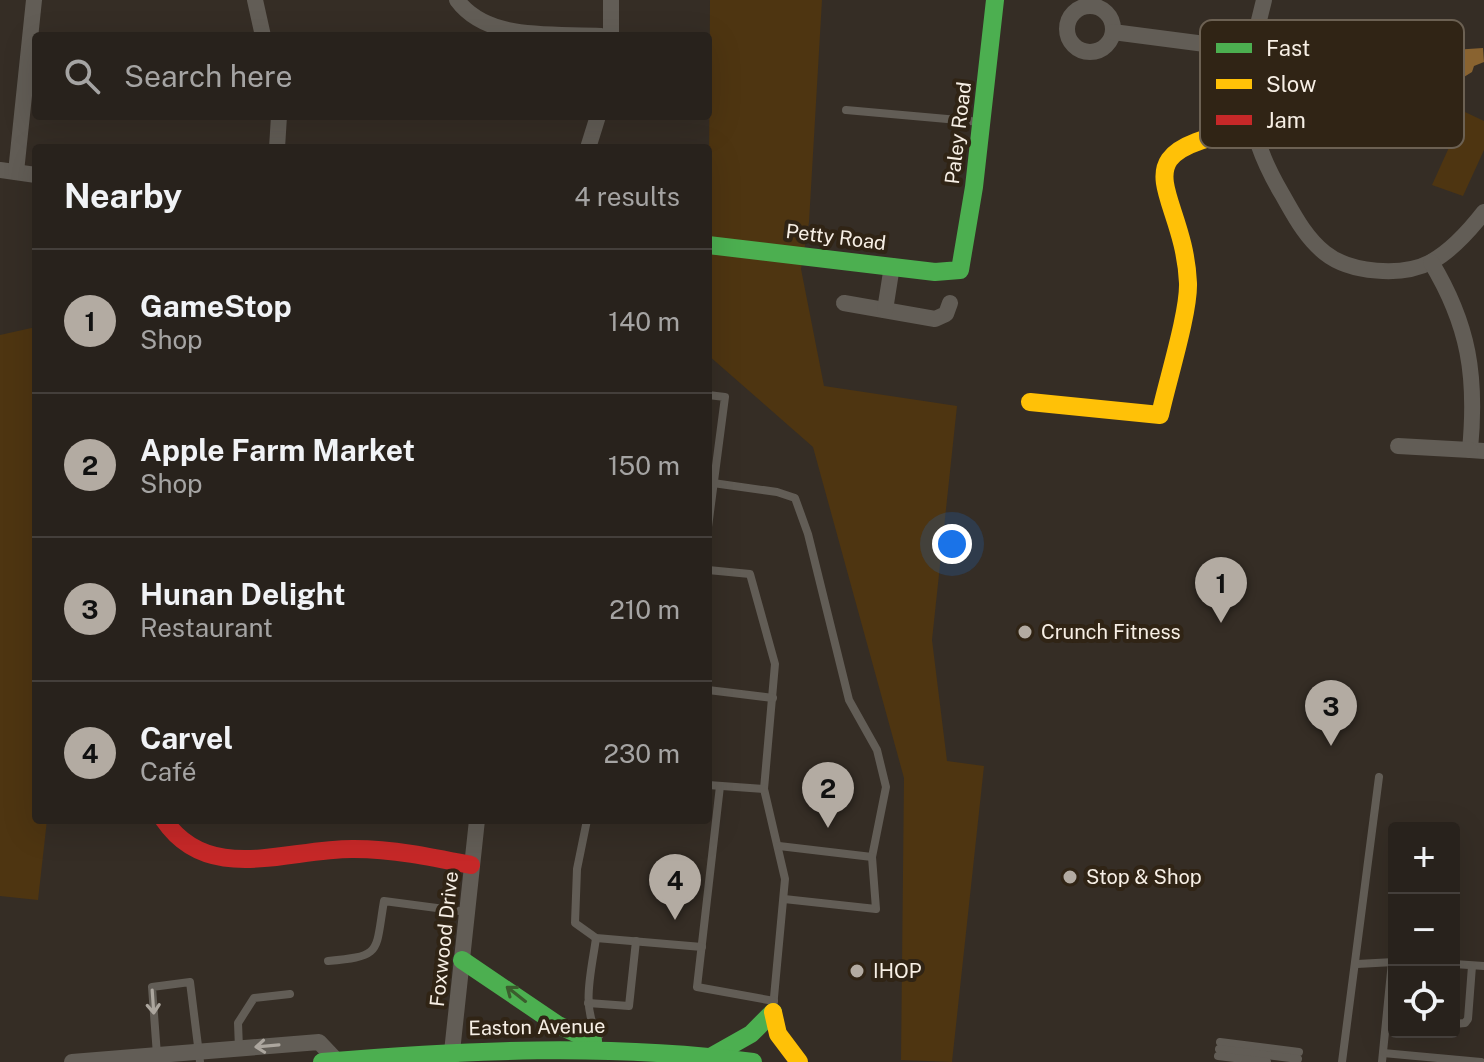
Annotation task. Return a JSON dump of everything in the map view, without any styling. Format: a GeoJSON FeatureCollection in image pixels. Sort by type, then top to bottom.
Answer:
{"type":"FeatureCollection","features":[{"type":"Feature","properties":{"kind":"street"},"geometry":{"type":"LineString","coordinates":[[32,174],[8,171],[34,0]]}},
{"type":"Feature","properties":{"kind":"street"},"geometry":{"type":"LineString","coordinates":[[255,0],[262,32]]}},
{"type":"Feature","properties":{"kind":"street"},"geometry":{"type":"LineString","coordinates":[[457,0],[468,15],[482,24],[531,32]]}},
{"type":"Feature","properties":{"kind":"street"},"geometry":{"type":"LineString","coordinates":[[611,0],[611,32]]}},
{"type":"Feature","properties":{"kind":"street","name":"Paley Road"},"geometry":{"type":"LineString","coordinates":[[960,270],[982,122],[995,0]]}},
{"type":"Feature","properties":{"kind":"street"},"geometry":{"type":"LineString","coordinates":[[1259,20],[1264,0]]}},
{"type":"Feature","properties":{"kind":"street"},"geometry":{"type":"LineString","coordinates":[[1113,32],[1200,43]]}},
{"type":"Feature","properties":{"kind":"street"},"geometry":{"type":"LineString","coordinates":[[277,144],[279,120]]}},
{"type":"Feature","properties":{"kind":"street"},"geometry":{"type":"LineString","coordinates":[[589,144],[597,120]]}},
{"type":"Feature","properties":{"kind":"street"},"geometry":{"type":"LineString","coordinates":[[1030,402],[1160,415],[1188,286],[1185,258],[1162,177],[1164,163],[1172,154],[1200,139]]}},
{"type":"Feature","properties":{"kind":"street"},"geometry":{"type":"LineString","coordinates":[[1262,148],[1275,182],[1305,234],[1326,254],[1363,268],[1385,271],[1431,262],[1456,243],[1484,212]]}},
{"type":"Feature","properties":{"kind":"street","name":"Petty Road"},"geometry":{"type":"LineString","coordinates":[[712,245],[935,272],[960,270]]}},
{"type":"Feature","properties":{"kind":"street"},"geometry":{"type":"LineString","coordinates":[[1398,446],[1477,450],[1479,416],[1468,347],[1454,303],[1431,262]]}},
{"type":"Feature","properties":{"kind":"street"},"geometry":{"type":"LineString","coordinates":[[885,310],[892,266]]}},
{"type":"Feature","properties":{"kind":"street"},"geometry":{"type":"LineString","coordinates":[[844,303],[935,319],[942,318],[950,303]]}},
{"type":"Feature","properties":{"kind":"street"},"geometry":{"type":"LineString","coordinates":[[167,824],[179,840],[214,856],[245,858],[338,849],[430,856],[471,865]]}},
{"type":"Feature","properties":{"kind":"street","name":"Foxwood Drive"},"geometry":{"type":"LineString","coordinates":[[451,1056],[476,824]]}},
{"type":"Feature","properties":{"kind":"street"},"geometry":{"type":"LineString","coordinates":[[462,960],[487,971],[549,1020],[577,1036],[607,1046]]}},
{"type":"Feature","properties":{"kind":"street"},"geometry":{"type":"LineString","coordinates":[[712,1056],[751,1034],[773,1007]]}},
{"type":"Feature","properties":{"kind":"street"},"geometry":{"type":"LineString","coordinates":[[773,1007],[778,1034],[799,1062]]}},
{"type":"Feature","properties":{"kind":"street"},"geometry":{"type":"LineString","coordinates":[[72,1062],[157,1055],[198,1057],[239,1048],[319,1042],[329,1061]]}},
{"type":"Feature","properties":{"kind":"street","name":"Easton Avenue"},"geometry":{"type":"LineString","coordinates":[[329,1061],[607,1046],[753,1062]]}},
{"type":"Feature","properties":{"kind":"lane"},"geometry":{"type":"LineString","coordinates":[[846,110],[982,122]]}},
{"type":"Feature","properties":{"kind":"lane"},"geometry":{"type":"LineString","coordinates":[[712,395],[725,397],[712,492]]}},
{"type":"Feature","properties":{"kind":"lane"},"geometry":{"type":"LineString","coordinates":[[713,483],[777,492],[795,498],[802,512],[849,700],[877,750],[886,787],[872,857],[876,909],[784,899]]}},
{"type":"Feature","properties":{"kind":"lane"},"geometry":{"type":"LineString","coordinates":[[712,570],[750,574],[775,664],[764,789],[785,879],[773,1007],[697,987],[720,786]]}},
{"type":"Feature","properties":{"kind":"lane"},"geometry":{"type":"LineString","coordinates":[[712,690],[773,698]]}},
{"type":"Feature","properties":{"kind":"lane"},"geometry":{"type":"LineString","coordinates":[[1342,1062],[1379,777]]}},
{"type":"Feature","properties":{"kind":"lane"},"geometry":{"type":"LineString","coordinates":[[712,785],[764,789]]}},
{"type":"Feature","properties":{"kind":"lane"},"geometry":{"type":"LineString","coordinates":[[586,824],[579,854],[573,919],[596,938],[702,947]]}},
{"type":"Feature","properties":{"kind":"lane"},"geometry":{"type":"LineString","coordinates":[[779,846],[872,857]]}},
{"type":"Feature","properties":{"kind":"lane"},"geometry":{"type":"LineString","coordinates":[[328,961],[365,958],[376,949],[384,901],[467,912]]}},
{"type":"Feature","properties":{"kind":"lane"},"geometry":{"type":"LineString","coordinates":[[596,938],[588,1003],[591,1023],[607,1046]]}},
{"type":"Feature","properties":{"kind":"lane"},"geometry":{"type":"LineString","coordinates":[[588,1003],[629,1006],[636,941]]}},
{"type":"Feature","properties":{"kind":"lane"},"geometry":{"type":"LineString","coordinates":[[1357,964],[1388,962]]}},
{"type":"Feature","properties":{"kind":"lane"},"geometry":{"type":"LineString","coordinates":[[1460,965],[1484,966]]}},
{"type":"Feature","properties":{"kind":"lane"},"geometry":{"type":"LineString","coordinates":[[1460,1023],[1468,1019],[1472,966]]}},
{"type":"Feature","properties":{"kind":"lane"},"geometry":{"type":"LineString","coordinates":[[157,1055],[152,987],[190,982],[198,1057]]}},
{"type":"Feature","properties":{"kind":"lane"},"geometry":{"type":"LineString","coordinates":[[239,1048],[238,1023],[254,998],[290,994]]}},
{"type":"Feature","properties":{"kind":"lane"},"geometry":{"type":"LineString","coordinates":[[1388,1029],[1383,1058],[1400,1055],[1481,1062]]}},
{"type":"Feature","properties":{"kind":"lane"},"geometry":{"type":"LineString","coordinates":[[1267,1062],[1219,1049],[1299,1055]]}},
{"type":"Feature","properties":{"kind":"lane"},"geometry":{"type":"LineString","coordinates":[[1400,1055],[1414,1062]]}},
{"type":"Feature","properties":{"kind":"shaded area"},"geometry":{"type":"Polygon","coordinates":[[[710,0],[822,0],[809,222],[801,269],[824,386],[957,406],[932,640],[947,761],[984,766],[952,1062],[901,1060],[904,778],[813,447],[712,359],[710,0]]]}},
{"type":"Feature","properties":{"kind":"shaded area"},"geometry":{"type":"Polygon","coordinates":[[[1483,48],[1484,62],[1474,66],[1472,72],[1464,77],[1464,49],[1483,48]]]}},
{"type":"Feature","properties":{"kind":"shaded area"},"geometry":{"type":"Polygon","coordinates":[[[1465,112],[1484,121],[1484,150],[1463,196],[1432,185],[1449,148],[1464,148],[1465,112]]]}},
{"type":"Feature","properties":{"kind":"shaded area"},"geometry":{"type":"Polygon","coordinates":[[[32,328],[32,824],[47,824],[38,900],[0,896],[0,335],[32,328]]]}},
{"type":"Feature","properties":{"kind":"traffic: fast"},"geometry":{"type":"LineString","coordinates":[[712,245],[935,272],[960,270],[974,187],[995,0]]}},
{"type":"Feature","properties":{"kind":"traffic: fast"},"geometry":{"type":"LineString","coordinates":[[462,960],[558,1025],[593,1041]]}},
{"type":"Feature","properties":{"kind":"traffic: fast"},"geometry":{"type":"LineString","coordinates":[[712,1056],[751,1034],[773,1012]]}},
{"type":"Feature","properties":{"kind":"traffic: fast"},"geometry":{"type":"LineString","coordinates":[[322,1062],[538,1050],[645,1052],[753,1062]]}},
{"type":"Feature","properties":{"kind":"traffic: slow"},"geometry":{"type":"LineString","coordinates":[[1030,402],[1160,415],[1181,329],[1188,283],[1184,250],[1164,178],[1168,162],[1182,149],[1200,142]]}},
{"type":"Feature","properties":{"kind":"traffic: slow"},"geometry":{"type":"LineString","coordinates":[[773,1012],[778,1034],[799,1062]]}},
{"type":"Feature","properties":{"kind":"traffic: jam"},"geometry":{"type":"LineString","coordinates":[[168,824],[182,840],[203,852],[226,858],[251,859],[369,849],[471,865]]}},
{"type":"Feature","properties":{"kind":"place","name":"GameStop"},"geometry":{"type":"Point","coordinates":[1221,623]}},
{"type":"Feature","properties":{"kind":"place","name":"Crunch Fitness"},"geometry":{"type":"Point","coordinates":[1025,632]}},
{"type":"Feature","properties":{"kind":"place","name":"Hunan Delight"},"geometry":{"type":"Point","coordinates":[1331,746]}},
{"type":"Feature","properties":{"kind":"place","name":"Apple Farm Market"},"geometry":{"type":"Point","coordinates":[828,828]}},
{"type":"Feature","properties":{"kind":"place","name":"Stop & Shop"},"geometry":{"type":"Point","coordinates":[1070,877]}},
{"type":"Feature","properties":{"kind":"place","name":"Carvel"},"geometry":{"type":"Point","coordinates":[675,920]}},
{"type":"Feature","properties":{"kind":"place","name":"IHOP"},"geometry":{"type":"Point","coordinates":[857,971]}}]}
